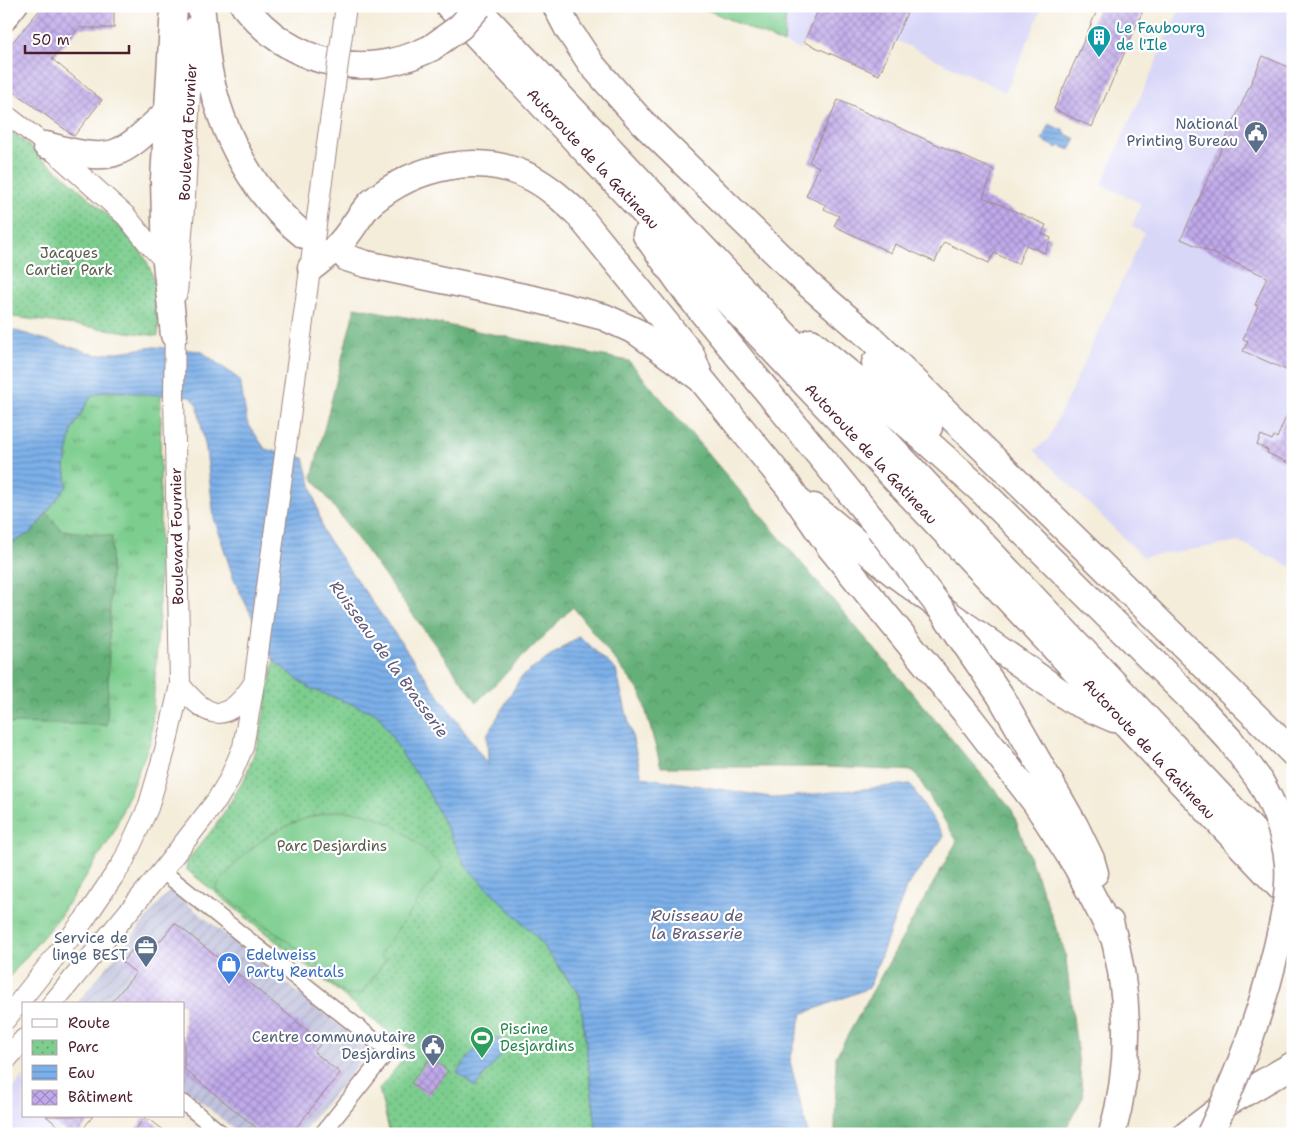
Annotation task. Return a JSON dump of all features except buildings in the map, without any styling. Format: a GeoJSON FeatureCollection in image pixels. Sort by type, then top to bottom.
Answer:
{"type":"FeatureCollection","features":[{"type":"Feature","properties":{"kind":"highway"},"geometry":{"type":"LineString","coordinates":[[174,6],[164,179],[166,262],[174,334]]}},
{"type":"Feature","properties":{"kind":"highway"},"geometry":{"type":"LineString","coordinates":[[199,6],[200,32],[209,71],[222,117],[237,150],[268,200],[281,215],[304,235]]}},
{"type":"Feature","properties":{"kind":"highway"},"geometry":{"type":"LineString","coordinates":[[244,6],[268,31],[286,44],[306,54],[336,63],[358,65],[382,64],[407,58],[431,48],[460,28],[477,6]]}},
{"type":"Feature","properties":{"kind":"highway","name":"Autoroute de la Gatineau"},"geometry":{"type":"LineString","coordinates":[[449,6],[1293,901]]}},
{"type":"Feature","properties":{"kind":"highway","name":"Autoroute de la Gatineau"},"geometry":{"type":"LineString","coordinates":[[477,6],[1293,873]]}},
{"type":"Feature","properties":{"kind":"highway"},"geometry":{"type":"LineString","coordinates":[[556,6],[574,39],[592,65],[628,108],[808,284],[874,341],[1293,753]]}},
{"type":"Feature","properties":{"kind":"highway"},"geometry":{"type":"LineString","coordinates":[[46,145],[85,155],[114,154],[125,150],[136,142],[167,112]]}},
{"type":"Feature","properties":{"kind":"highway"},"geometry":{"type":"LineString","coordinates":[[582,147],[690,297],[879,528],[942,610],[1000,695],[1052,783],[1091,859],[1114,938],[1124,984],[1127,1029],[1124,1076],[1112,1134]]}},
{"type":"Feature","properties":{"kind":"highway"},"geometry":{"type":"LineString","coordinates":[[311,268],[343,241],[370,204],[404,181],[427,171],[457,165],[485,166],[512,171],[542,184],[577,213],[691,354],[701,379]]}},
{"type":"Feature","properties":{"kind":"highway"},"geometry":{"type":"LineString","coordinates":[[347,258],[376,266],[538,300],[604,317],[637,332],[701,379],[788,486],[830,547],[970,718],[1035,802],[1077,867],[1114,938]]}},
{"type":"Feature","properties":{"kind":"highway"},"geometry":{"type":"LineString","coordinates":[[730,276],[862,384],[982,491],[1203,711],[1230,740],[1260,781],[1275,811],[1284,837],[1288,876],[1286,906],[1273,964],[1254,1025],[1210,1134]]}},
{"type":"Feature","properties":{"kind":"highway"},"geometry":{"type":"LineString","coordinates":[[808,284],[982,491]]}},
{"type":"Feature","properties":{"kind":"highway"},"geometry":{"type":"LineString","coordinates":[[788,486],[892,572],[949,614],[1073,701],[1126,724]]}},
{"type":"Feature","properties":{"kind":"highway"},"geometry":{"type":"LineString","coordinates":[[1187,1134],[1229,1102],[1293,1065]]}},
{"type":"Feature","properties":{"kind":"main road"},"geometry":{"type":"LineString","coordinates":[[56,1002],[199,825],[229,780],[243,747],[254,683],[346,6]]}},
{"type":"Feature","properties":{"kind":"main road","name":"Boulevard Fournier"},"geometry":{"type":"LineString","coordinates":[[6,1019],[104,891],[136,837],[157,781],[180,685],[174,334],[185,197],[190,91],[200,32]]}},
{"type":"Feature","properties":{"kind":"main road"},"geometry":{"type":"LineString","coordinates":[[46,145],[126,216],[166,262]]}},
{"type":"Feature","properties":{"kind":"main road"},"geometry":{"type":"LineString","coordinates":[[180,685],[198,705],[207,711],[215,713],[224,712],[234,706],[244,698],[254,683]]}},
{"type":"Feature","properties":{"kind":"main road"},"geometry":{"type":"LineString","coordinates":[[6,1060],[22,1041]]}},
{"type":"Feature","properties":{"kind":"street"},"geometry":{"type":"LineString","coordinates":[[6,24],[20,6]]}},
{"type":"Feature","properties":{"kind":"street"},"geometry":{"type":"LineString","coordinates":[[6,114],[46,145]]}},
{"type":"Feature","properties":{"kind":"street"},"geometry":{"type":"LineString","coordinates":[[162,871],[388,1052],[322,1134]]}},
{"type":"Feature","properties":{"kind":"street"},"geometry":{"type":"LineString","coordinates":[[34,984],[54,1002]]}},
{"type":"Feature","properties":{"kind":"street"},"geometry":{"type":"LineString","coordinates":[[185,1104],[222,1134]]}},
{"type":"Feature","properties":{"kind":"shaded area"},"geometry":{"type":"Polygon","coordinates":[[[699,6],[820,6],[800,50],[699,6]]]}},
{"type":"Feature","properties":{"kind":"shaded area"},"geometry":{"type":"Polygon","coordinates":[[[910,6],[1043,6],[1006,92],[895,40],[910,6]]]}},
{"type":"Feature","properties":{"kind":"shaded area"},"geometry":{"type":"Polygon","coordinates":[[[1181,6],[1293,6],[1292,567],[1239,542],[1143,557],[1034,450],[1048,440],[1144,233],[1132,227],[1141,203],[1101,185],[1181,6]]]}},
{"type":"Feature","properties":{"kind":"shaded area"},"geometry":{"type":"Polygon","coordinates":[[[170,890],[370,1050],[301,1134],[240,1134],[185,1089],[185,1002],[78,1002],[170,890]]]}},
{"type":"Feature","properties":{"kind":"shaded area"},"geometry":{"type":"Polygon","coordinates":[[[22,1078],[22,1118],[68,1118],[56,1134],[6,1134],[6,1098],[22,1078]]]}},
{"type":"Feature","properties":{"kind":"green space"},"geometry":{"type":"Polygon","coordinates":[[[699,6],[786,6],[784,44],[699,6]]]}},
{"type":"Feature","properties":{"kind":"green space","name":"Jacques Cartier Park"},"geometry":{"type":"Polygon","coordinates":[[[6,127],[96,204],[138,247],[153,276],[158,312],[158,336],[6,316],[6,127]]]}},
{"type":"Feature","properties":{"kind":"green space"},"geometry":{"type":"Polygon","coordinates":[[[355,307],[629,361],[1012,810],[1065,952],[1083,1097],[1063,1134],[835,1134],[836,1056],[957,841],[914,771],[827,767],[661,767],[641,693],[573,607],[477,702],[312,477],[355,307]]]}},
{"type":"Feature","properties":{"kind":"green space"},"geometry":{"type":"Polygon","coordinates":[[[105,391],[161,394],[159,615],[151,740],[112,836],[60,916],[6,981],[6,723],[107,725],[61,530],[47,513],[66,486],[65,465],[72,430],[91,396],[105,391]]]}},
{"type":"Feature","properties":{"kind":"green space"},"geometry":{"type":"Polygon","coordinates":[[[47,513],[61,530],[112,536],[107,725],[6,723],[6,546],[32,532],[47,513]]]}},
{"type":"Feature","properties":{"kind":"green space","name":"Parc Desjardins"},"geometry":{"type":"Polygon","coordinates":[[[274,661],[309,688],[378,713],[407,762],[423,782],[467,868],[535,935],[580,996],[597,1134],[390,1134],[379,1089],[411,1050],[186,869],[187,861],[216,825],[244,780],[258,743],[274,661]]]}},
{"type":"Feature","properties":{"kind":"green space"},"geometry":{"type":"Polygon","coordinates":[[[336,811],[354,812],[383,820],[407,835],[443,867],[379,955],[386,960],[361,994],[347,995],[315,972],[319,964],[215,889],[227,873],[253,847],[267,837],[299,821],[336,811]]]}},
{"type":"Feature","properties":{"kind":"water"},"geometry":{"type":"Polygon","coordinates":[[[1049,124],[1076,139],[1070,150],[1060,146],[1057,148],[1042,140],[1049,124]]]}},
{"type":"Feature","properties":{"kind":"water","name":"Ruisseau de la Brasserie"},"geometry":{"type":"Polygon","coordinates":[[[6,328],[97,355],[154,347],[201,351],[240,380],[247,422],[265,449],[304,458],[324,534],[488,765],[487,735],[521,677],[579,636],[616,670],[642,777],[777,798],[910,784],[944,836],[906,888],[869,988],[802,1014],[790,1061],[808,1134],[597,1134],[580,995],[535,935],[467,868],[423,782],[407,762],[378,714],[309,688],[274,661],[234,580],[214,518],[206,449],[197,405],[191,397],[105,391],[91,396],[72,430],[65,465],[67,486],[32,532],[6,546],[6,328]]]}},
{"type":"Feature","properties":{"kind":"water","name":"Piscine Desjardins"},"geometry":{"type":"Polygon","coordinates":[[[489,1032],[508,1047],[475,1087],[457,1072],[489,1032]]]}},
{"type":"Feature","properties":{"kind":"place","name":"Le Faubourg de l'Ile"},"geometry":{"type":"Point","coordinates":[1099,58]}},
{"type":"Feature","properties":{"kind":"place","name":"National Printing Bureau"},"geometry":{"type":"Point","coordinates":[1256,154]}},
{"type":"Feature","properties":{"kind":"place","name":"Service de linge BEST"},"geometry":{"type":"Point","coordinates":[146,968]}},
{"type":"Feature","properties":{"kind":"place","name":"Edelweiss Party Rentals"},"geometry":{"type":"Point","coordinates":[229,985]}},
{"type":"Feature","properties":{"kind":"place","name":"Piscine Desjardins"},"geometry":{"type":"Point","coordinates":[482,1059]}},
{"type":"Feature","properties":{"kind":"place","name":"Centre communautaire Desjardins"},"geometry":{"type":"Point","coordinates":[433,1067]}}]}
